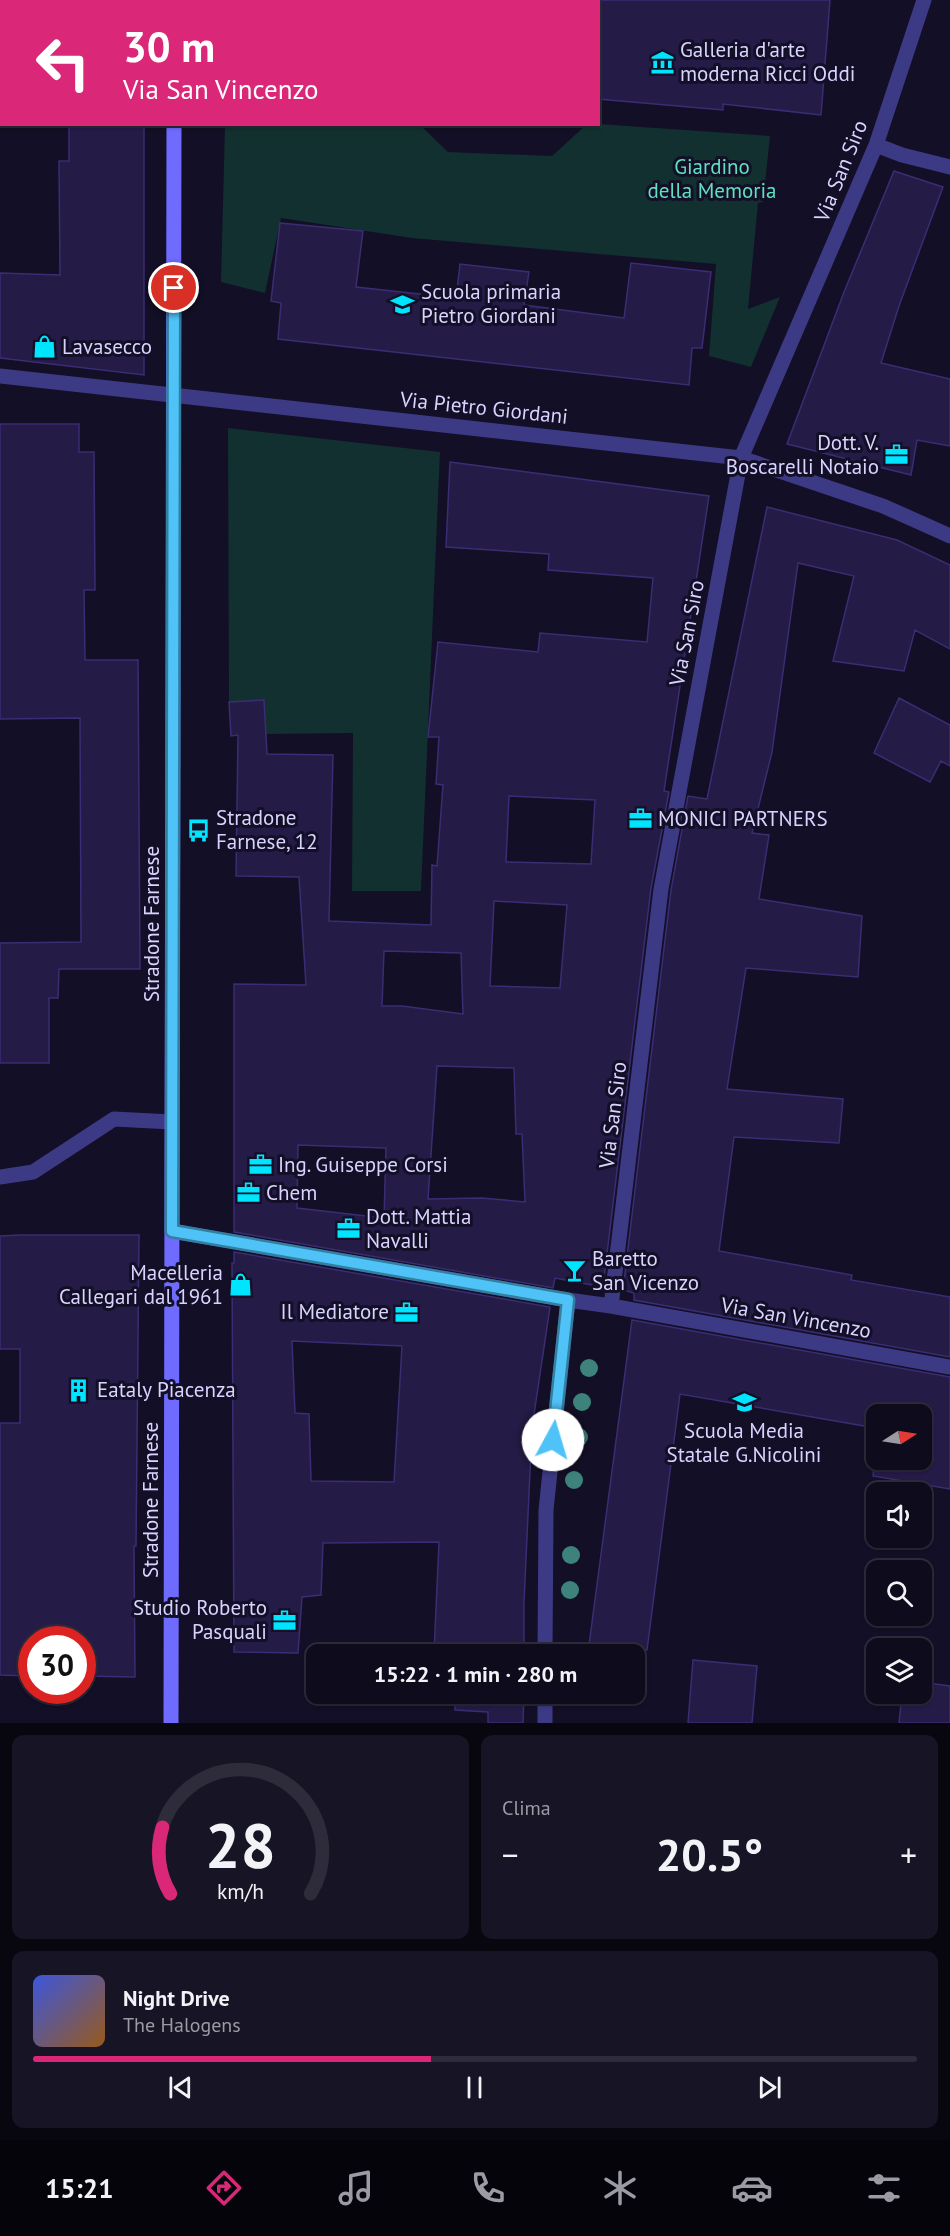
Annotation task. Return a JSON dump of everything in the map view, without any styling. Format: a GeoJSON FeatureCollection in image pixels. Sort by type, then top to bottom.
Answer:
{"type":"FeatureCollection","features":[{"type":"Feature","properties":{"kind":"street","name":"Via San Siro"},"geometry":{"type":"LineString","coordinates":[[611,1306],[661,889],[741,458],[876,145],[924,0]]}},
{"type":"Feature","properties":{"kind":"street","name":"Stradone Farnese"},"geometry":{"type":"LineString","coordinates":[[171,1723],[174,126]]}},
{"type":"Feature","properties":{"kind":"street"},"geometry":{"type":"LineString","coordinates":[[876,145],[902,155],[950,167]]}},
{"type":"Feature","properties":{"kind":"street","name":"Via Pietro Giordani"},"geometry":{"type":"LineString","coordinates":[[0,376],[741,458],[883,506],[950,536]]}},
{"type":"Feature","properties":{"kind":"street"},"geometry":{"type":"LineString","coordinates":[[0,1177],[33,1172],[114,1119],[172,1122]]}},
{"type":"Feature","properties":{"kind":"street","name":"Via San Vincenzo"},"geometry":{"type":"LineString","coordinates":[[172,1231],[950,1367]]}},
{"type":"Feature","properties":{"kind":"street"},"geometry":{"type":"LineString","coordinates":[[545,1644],[546,1510],[568,1300]]}},
{"type":"Feature","properties":{"kind":"street"},"geometry":{"type":"LineString","coordinates":[[545,1704],[545,1723]]}},
{"type":"Feature","properties":{"kind":"green space","name":"Giardino della Memoria"},"geometry":{"type":"Polygon","coordinates":[[[600,124],[770,136],[763,202],[758,203],[748,309],[780,297],[751,367],[709,356],[716,264],[412,238],[281,218],[265,293],[221,282],[225,126],[421,126],[448,152],[552,156],[585,126],[600,126],[600,124]]]}},
{"type":"Feature","properties":{"kind":"green space"},"geometry":{"type":"Polygon","coordinates":[[[228,428],[440,452],[421,891],[352,891],[353,733],[266,734],[264,701],[229,702],[228,428]]]}},
{"type":"Feature","properties":{"kind":"building"},"geometry":{"type":"Polygon","coordinates":[[[600,0],[830,0],[821,115],[723,104],[723,110],[600,99],[600,0]]]}},
{"type":"Feature","properties":{"kind":"building"},"geometry":{"type":"Polygon","coordinates":[[[69,126],[144,126],[144,375],[0,358],[0,273],[60,275],[59,161],[69,161],[69,126]]]}},
{"type":"Feature","properties":{"kind":"building"},"geometry":{"type":"Polygon","coordinates":[[[894,171],[943,187],[899,306],[881,363],[950,379],[950,446],[917,440],[911,475],[787,444],[844,292],[894,171]]]}},
{"type":"Feature","properties":{"kind":"building","name":"Scuola primaria Pietro Giordani"},"geometry":{"type":"Polygon","coordinates":[[[280,223],[363,231],[356,287],[456,298],[460,264],[529,272],[524,305],[624,318],[631,263],[711,272],[702,348],[692,348],[689,385],[278,339],[281,303],[271,301],[280,223]]]}},
{"type":"Feature","properties":{"kind":"building"},"geometry":{"type":"Polygon","coordinates":[[[0,424],[79,424],[79,452],[94,452],[95,590],[84,590],[85,660],[138,660],[140,969],[59,969],[58,998],[49,998],[49,1063],[0,1063],[0,943],[81,942],[80,718],[0,719],[0,424]]]}},
{"type":"Feature","properties":{"kind":"building"},"geometry":{"type":"Polygon","coordinates":[[[450,462],[709,496],[664,791],[669,792],[651,888],[603,1287],[555,1278],[553,1288],[234,1232],[234,984],[306,985],[299,877],[236,876],[238,735],[231,736],[229,702],[264,700],[267,754],[333,755],[329,921],[431,925],[432,865],[437,866],[443,785],[436,784],[439,737],[428,737],[438,642],[538,652],[540,633],[647,642],[653,578],[548,570],[549,554],[446,547],[450,462]],[[509,796],[506,862],[591,864],[595,800],[509,796]],[[494,901],[490,986],[560,988],[567,905],[494,901]],[[384,951],[382,1006],[402,1006],[463,1014],[461,953],[384,951]],[[437,1066],[428,1199],[482,1198],[525,1202],[522,1134],[516,1134],[514,1068],[437,1066]],[[298,1145],[297,1208],[384,1218],[386,1148],[298,1145]]]}},
{"type":"Feature","properties":{"kind":"building"},"geometry":{"type":"Polygon","coordinates":[[[767,507],[897,540],[950,565],[950,649],[915,630],[904,671],[833,661],[854,576],[798,563],[772,752],[752,833],[769,835],[759,899],[862,916],[858,977],[746,968],[727,1089],[843,1099],[839,1143],[734,1137],[719,1251],[852,1275],[851,1280],[950,1297],[950,1357],[634,1300],[634,1293],[623,1290],[671,890],[688,796],[707,799],[767,507]]]}},
{"type":"Feature","properties":{"kind":"building"},"geometry":{"type":"Polygon","coordinates":[[[899,698],[950,725],[950,766],[941,761],[930,782],[874,753],[899,698]]]}},
{"type":"Feature","properties":{"kind":"building","name":"Eataly Piacenza"},"geometry":{"type":"Polygon","coordinates":[[[139,1235],[136,1546],[134,1546],[135,1677],[96,1676],[96,1626],[18,1626],[18,1676],[0,1675],[0,1423],[20,1423],[20,1349],[0,1349],[0,1236],[139,1235]]]}},
{"type":"Feature","properties":{"kind":"building"},"geometry":{"type":"Polygon","coordinates":[[[234,1252],[550,1307],[532,1428],[524,1644],[434,1644],[439,1542],[323,1543],[321,1595],[302,1597],[298,1653],[234,1652],[232,1263],[234,1263],[234,1252]],[[292,1341],[295,1413],[309,1414],[311,1481],[394,1482],[402,1346],[292,1341]]]}},
{"type":"Feature","properties":{"kind":"building"},"geometry":{"type":"Polygon","coordinates":[[[632,1320],[950,1377],[950,1489],[932,1486],[932,1482],[909,1482],[873,1476],[874,1470],[932,1470],[932,1404],[866,1404],[866,1426],[680,1394],[647,1650],[645,1650],[645,1644],[589,1644],[632,1320]]]}},
{"type":"Feature","properties":{"kind":"building"},"geometry":{"type":"Polygon","coordinates":[[[693,1660],[757,1666],[752,1723],[688,1723],[693,1660]]]}},
{"type":"Feature","properties":{"kind":"building"},"geometry":{"type":"Polygon","coordinates":[[[932,1684],[950,1686],[950,1723],[899,1723],[901,1704],[932,1704],[932,1684]]]}},
{"type":"Feature","properties":{"kind":"building"},"geometry":{"type":"Polygon","coordinates":[[[455,1704],[524,1704],[523,1723],[488,1723],[488,1712],[455,1710],[455,1704]]]}},
{"type":"Feature","properties":{"kind":"place","name":"Galleria d'arte moderna Ricci Oddi"},"geometry":{"type":"Point","coordinates":[662,62]}},
{"type":"Feature","properties":{"kind":"place","name":"Scuola primaria Pietro Giordani"},"geometry":{"type":"Point","coordinates":[403,304]}},
{"type":"Feature","properties":{"kind":"place","name":"Lavasecco"},"geometry":{"type":"Point","coordinates":[44,347]}},
{"type":"Feature","properties":{"kind":"place","name":"Dott. V. Boscarelli Notaio"},"geometry":{"type":"Point","coordinates":[897,455]}},
{"type":"Feature","properties":{"kind":"place","name":"MONICI PARTNERS"},"geometry":{"type":"Point","coordinates":[640,819]}},
{"type":"Feature","properties":{"kind":"place","name":"Stradone Farnese, 12"},"geometry":{"type":"Point","coordinates":[198,830]}},
{"type":"Feature","properties":{"kind":"place","name":"Ing. Guiseppe Corsi"},"geometry":{"type":"Point","coordinates":[260,1165]}},
{"type":"Feature","properties":{"kind":"place","name":"Chem"},"geometry":{"type":"Point","coordinates":[248,1193]}},
{"type":"Feature","properties":{"kind":"place","name":"Dott. Mattia Navalli"},"geometry":{"type":"Point","coordinates":[348,1229]}},
{"type":"Feature","properties":{"kind":"place","name":"Baretto San Vicenzo"},"geometry":{"type":"Point","coordinates":[574,1271]}},
{"type":"Feature","properties":{"kind":"place","name":"Macelleria Callegari dal 1961"},"geometry":{"type":"Point","coordinates":[241,1285]}},
{"type":"Feature","properties":{"kind":"place","name":"Il Mediatore"},"geometry":{"type":"Point","coordinates":[407,1312]}},
{"type":"Feature","properties":{"kind":"place","name":"Eataly Piacenza"},"geometry":{"type":"Point","coordinates":[79,1390]}},
{"type":"Feature","properties":{"kind":"place","name":"Scuola Media Statale G.Nicolini"},"geometry":{"type":"Point","coordinates":[744,1403]}},
{"type":"Feature","properties":{"kind":"place","name":"Studio Roberto Pasquali"},"geometry":{"type":"Point","coordinates":[285,1620]}},
{"type":"Feature","properties":{"kind":"route"},"geometry":{"type":"LineString","coordinates":[[174,288],[172,1231],[568,1300],[553,1440]]}}]}
